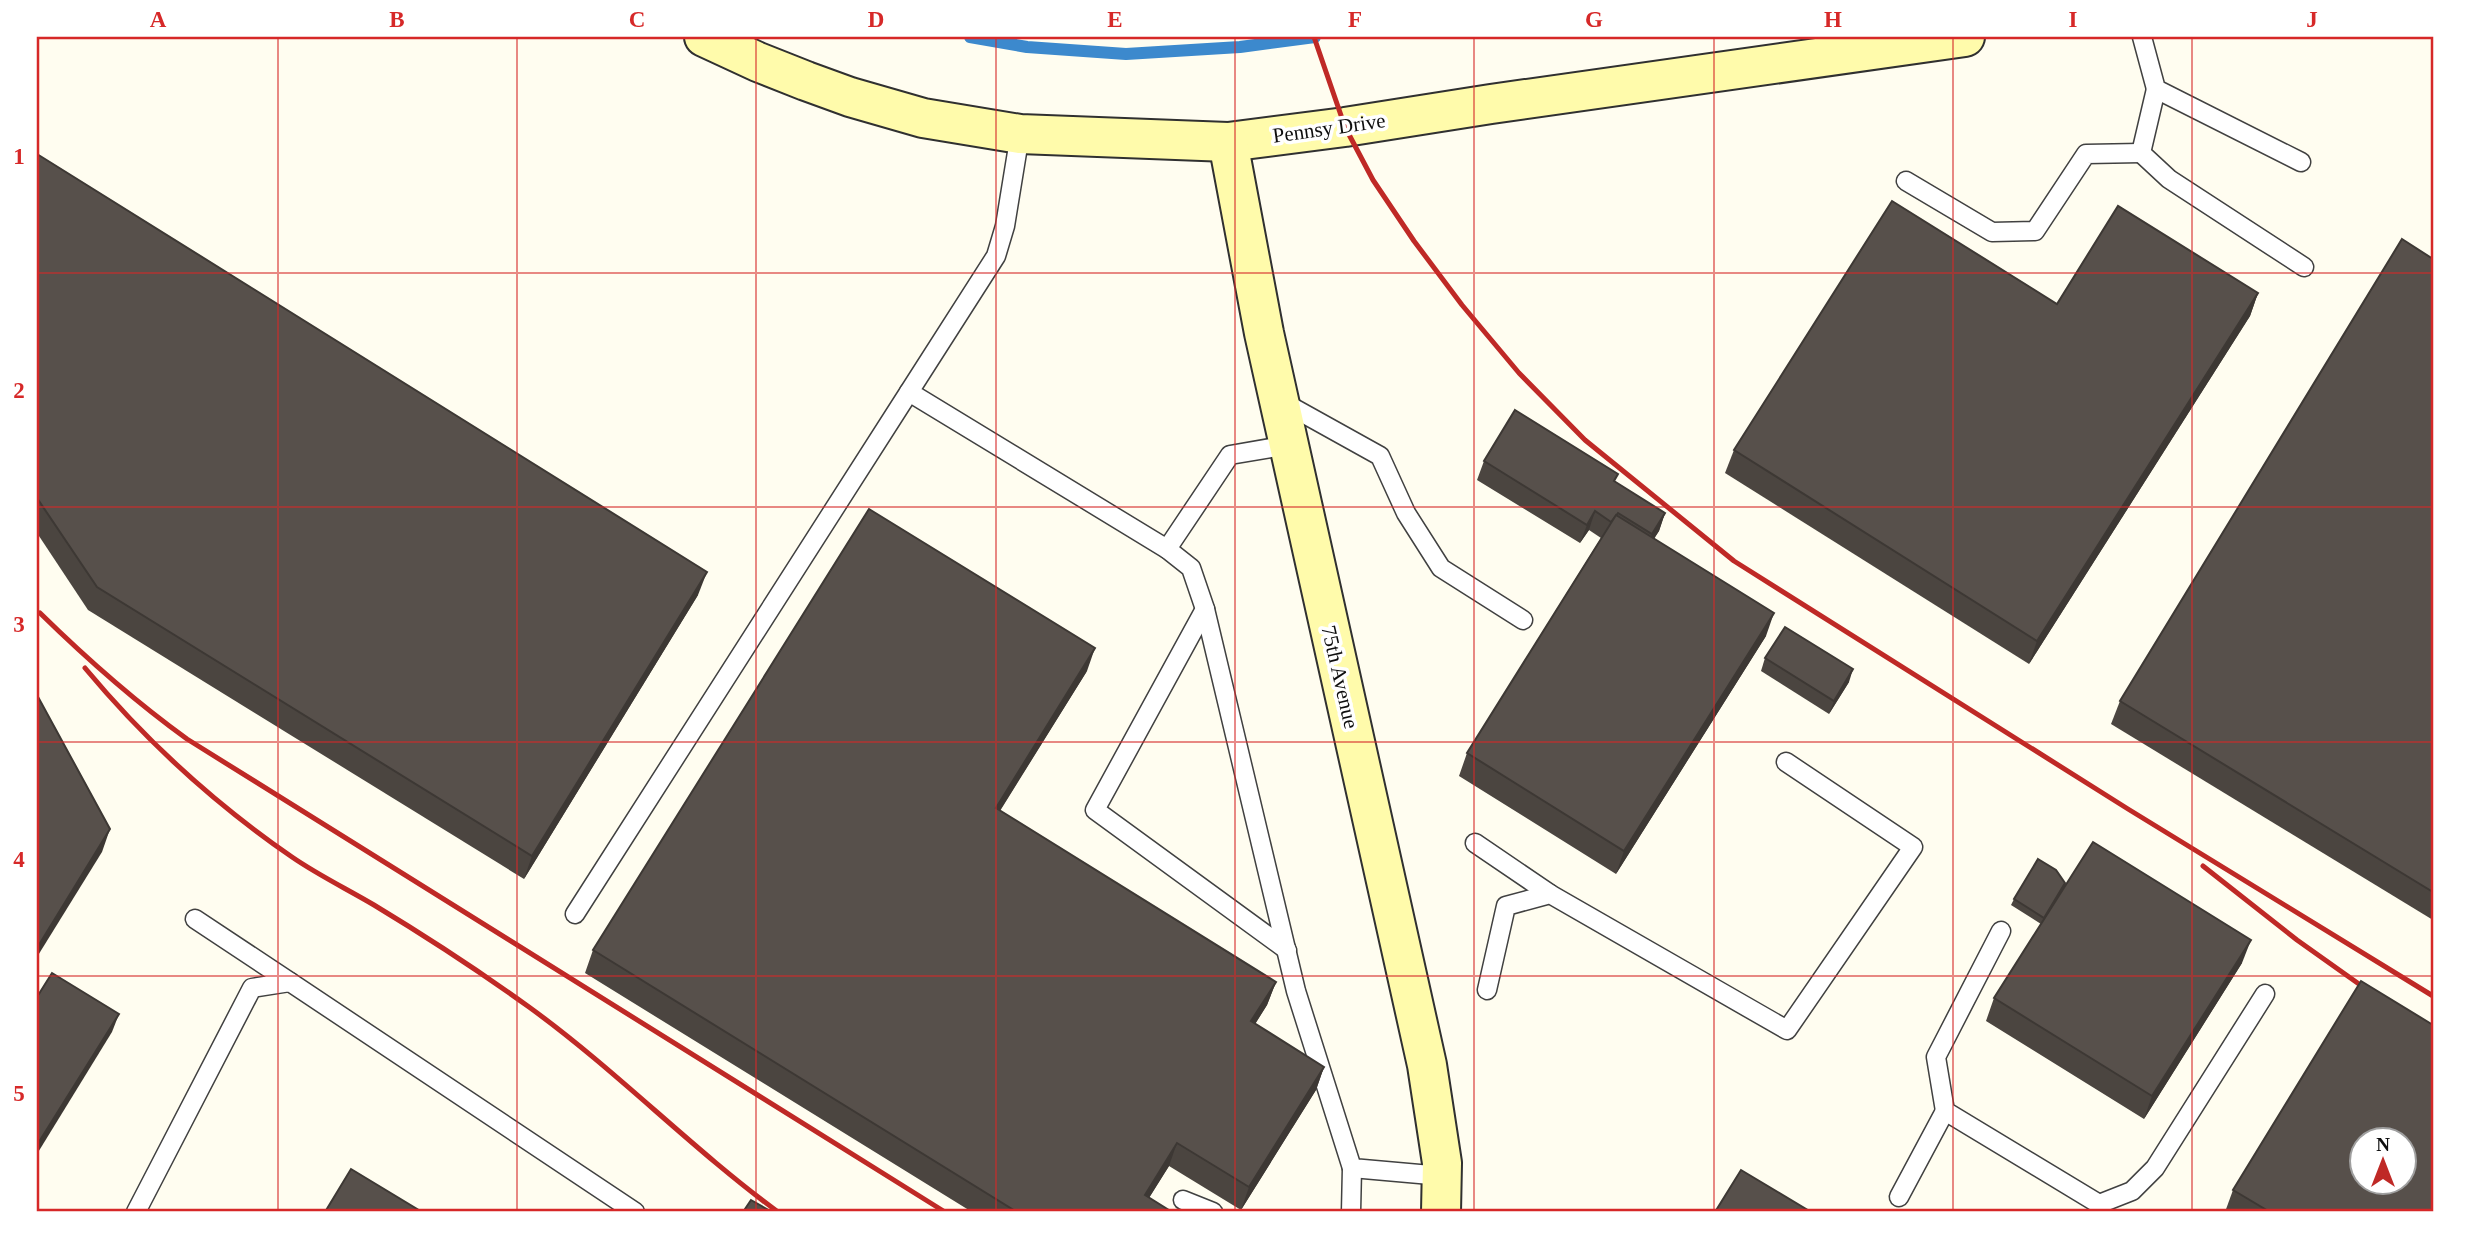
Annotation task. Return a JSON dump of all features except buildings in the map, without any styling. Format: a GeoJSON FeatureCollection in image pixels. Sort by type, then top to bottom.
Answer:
{"type":"FeatureCollection","features":[{"type":"Feature","properties":{"kind":"main road","name":"Pennsy Drive"},"geometry":{"type":"LineString","coordinates":[[704,37],[758,62],[850,97],[923,118],[1020,134],[1228,142],[1965,37]]}},
{"type":"Feature","properties":{"kind":"main road","name":"75th Avenue"},"geometry":{"type":"LineString","coordinates":[[1228,142],[1278,399],[1427,1065],[1442,1163],[1441,1194]]}},
{"type":"Feature","properties":{"kind":"lane"},"geometry":{"type":"LineString","coordinates":[[2141,153],[2155,89],[2142,37]]}},
{"type":"Feature","properties":{"kind":"lane"},"geometry":{"type":"LineString","coordinates":[[2155,89],[2301,162]]}},
{"type":"Feature","properties":{"kind":"lane"},"geometry":{"type":"LineString","coordinates":[[575,914],[996,256],[1005,226],[1020,134]]}},
{"type":"Feature","properties":{"kind":"lane"},"geometry":{"type":"LineString","coordinates":[[1906,181],[1992,232],[2035,231],[2086,154],[2141,153],[2169,178],[2304,267]]}},
{"type":"Feature","properties":{"kind":"lane"},"geometry":{"type":"LineString","coordinates":[[909,392],[1167,549],[1191,568],[1205,610],[1296,991],[1352,1168],[1351,1212]]}},
{"type":"Feature","properties":{"kind":"lane"},"geometry":{"type":"LineString","coordinates":[[1278,399],[1380,456],[1406,513],[1441,568],[1523,620]]}},
{"type":"Feature","properties":{"kind":"lane"},"geometry":{"type":"LineString","coordinates":[[1167,549],[1230,454],[1288,445]]}},
{"type":"Feature","properties":{"kind":"lane"},"geometry":{"type":"LineString","coordinates":[[1205,610],[1095,810],[1287,950]]}},
{"type":"Feature","properties":{"kind":"lane"},"geometry":{"type":"LineString","coordinates":[[1475,843],[1550,894],[1787,1030],[1913,847],[1786,762]]}},
{"type":"Feature","properties":{"kind":"lane"},"geometry":{"type":"LineString","coordinates":[[1487,990],[1506,906],[1550,894]]}},
{"type":"Feature","properties":{"kind":"lane"},"geometry":{"type":"LineString","coordinates":[[195,919],[635,1212]]}},
{"type":"Feature","properties":{"kind":"lane"},"geometry":{"type":"LineString","coordinates":[[1899,1197],[1945,1111],[1936,1057],[2001,931]]}},
{"type":"Feature","properties":{"kind":"lane"},"geometry":{"type":"LineString","coordinates":[[136,1212],[252,988],[290,982]]}},
{"type":"Feature","properties":{"kind":"lane"},"geometry":{"type":"LineString","coordinates":[[1945,1111],[2099,1204],[2132,1191],[2155,1168],[2265,994]]}},
{"type":"Feature","properties":{"kind":"lane"},"geometry":{"type":"LineString","coordinates":[[1352,1168],[1441,1194]]}},
{"type":"Feature","properties":{"kind":"lane"},"geometry":{"type":"LineString","coordinates":[[1183,1200],[1213,1212]]}},
{"type":"Feature","properties":{"kind":"waterway"},"geometry":{"type":"LineString","coordinates":[[970,37],[1027,47],[1126,54],[1240,47],[1315,37]]}},
{"type":"Feature","properties":{"kind":"railway"},"geometry":{"type":"LineString","coordinates":[[1314,37],[1345,127],[1373,180],[1414,241],[1462,305],[1519,373],[1585,440],[1734,561],[2128,809],[2433,996]]}},
{"type":"Feature","properties":{"kind":"railway"},"geometry":{"type":"LineString","coordinates":[[40,613],[111,679],[187,739],[945,1212]]}},
{"type":"Feature","properties":{"kind":"railway"},"geometry":{"type":"LineString","coordinates":[[85,668],[182,770],[263,837],[302,864],[414,929],[529,1007],[778,1212]]}},
{"type":"Feature","properties":{"kind":"railway"},"geometry":{"type":"LineString","coordinates":[[2203,866],[2297,940],[2373,994]]}}]}
